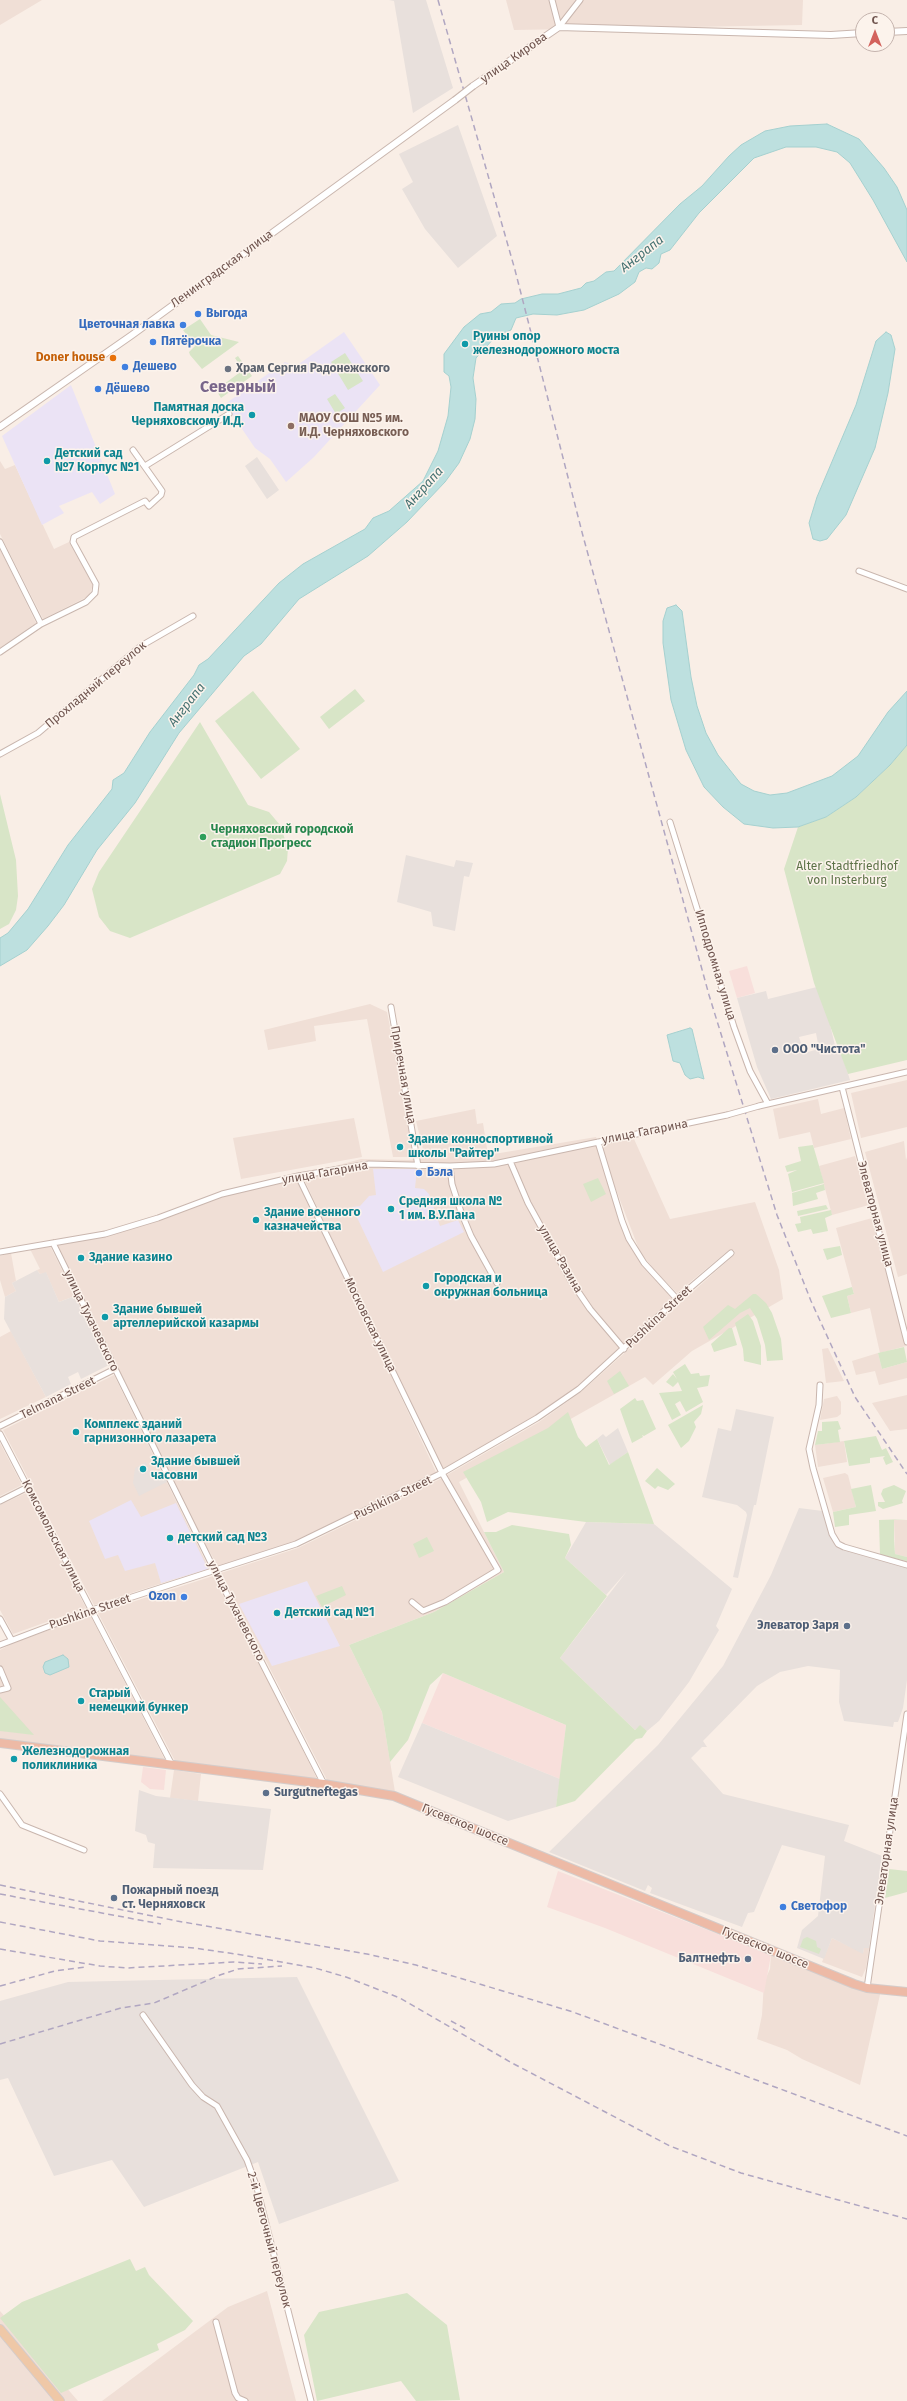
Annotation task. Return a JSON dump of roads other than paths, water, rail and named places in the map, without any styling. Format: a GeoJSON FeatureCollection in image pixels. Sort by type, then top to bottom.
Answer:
{"type":"FeatureCollection","features":[{"type":"Feature","properties":{"kind":"highway","name":"Гусевское шоссе"},"geometry":{"type":"LineString","coordinates":[[0,1744],[324,1784],[394,1796],[867,1988],[907,1992]]}},
{"type":"Feature","properties":{"kind":"main road"},"geometry":{"type":"LineString","coordinates":[[0,2330],[60,2401]]}},
{"type":"Feature","properties":{"kind":"street"},"geometry":{"type":"LineString","coordinates":[[552,0],[559,27],[831,35],[855,34]]}},
{"type":"Feature","properties":{"kind":"street","name":"улица Кирова"},"geometry":{"type":"LineString","coordinates":[[442,109],[559,27],[580,0]]}},
{"type":"Feature","properties":{"kind":"street"},"geometry":{"type":"LineString","coordinates":[[895,32],[907,31]]}},
{"type":"Feature","properties":{"kind":"street","name":"Ленинградская улица"},"geometry":{"type":"LineString","coordinates":[[0,427],[132,335],[442,109]]}},
{"type":"Feature","properties":{"kind":"street"},"geometry":{"type":"LineString","coordinates":[[145,466],[229,414]]}},
{"type":"Feature","properties":{"kind":"street"},"geometry":{"type":"LineString","coordinates":[[0,652],[41,624],[86,602],[91,598],[96,589],[94,579],[73,542],[74,537],[145,501],[149,506],[158,498],[162,490],[133,450]]}},
{"type":"Feature","properties":{"kind":"street"},"geometry":{"type":"LineString","coordinates":[[0,542],[41,624]]}},
{"type":"Feature","properties":{"kind":"street"},"geometry":{"type":"LineString","coordinates":[[859,571],[907,590]]}},
{"type":"Feature","properties":{"kind":"street","name":"Прохладный переулок"},"geometry":{"type":"LineString","coordinates":[[0,754],[38,734],[141,646],[192,616]]}},
{"type":"Feature","properties":{"kind":"street","name":"Ипподромная улица"},"geometry":{"type":"LineString","coordinates":[[670,822],[734,1027],[750,1071],[768,1104]]}},
{"type":"Feature","properties":{"kind":"street","name":"Приречная улица"},"geometry":{"type":"LineString","coordinates":[[391,1007],[418,1166]]}},
{"type":"Feature","properties":{"kind":"street"},"geometry":{"type":"LineString","coordinates":[[768,1104],[907,1072]]}},
{"type":"Feature","properties":{"kind":"street","name":"Элеваторная улица"},"geometry":{"type":"LineString","coordinates":[[842,1087],[907,1342]]}},
{"type":"Feature","properties":{"kind":"street","name":"улица Гагарина"},"geometry":{"type":"LineString","coordinates":[[0,1252],[105,1234],[158,1218],[222,1194],[298,1176],[369,1164],[478,1166],[510,1161],[727,1115],[768,1104]]}},
{"type":"Feature","properties":{"kind":"street"},"geometry":{"type":"LineString","coordinates":[[598,1142],[629,1239],[644,1263],[677,1299]]}},
{"type":"Feature","properties":{"kind":"street","name":"улица Разина"},"geometry":{"type":"LineString","coordinates":[[510,1161],[518,1182],[571,1282],[590,1309],[624,1349]]}},
{"type":"Feature","properties":{"kind":"street"},"geometry":{"type":"LineString","coordinates":[[450,1166],[452,1184],[461,1212],[471,1236],[497,1283]]}},
{"type":"Feature","properties":{"kind":"street","name":"Московская улица"},"geometry":{"type":"LineString","coordinates":[[298,1176],[442,1473],[498,1570],[445,1602],[423,1611],[412,1602]]}},
{"type":"Feature","properties":{"kind":"street","name":"улица Тухачевского"},"geometry":{"type":"LineString","coordinates":[[53,1243],[215,1571],[324,1784]]}},
{"type":"Feature","properties":{"kind":"street","name":"Pushkina Street"},"geometry":{"type":"LineString","coordinates":[[0,1645],[11,1639],[92,1610],[296,1544],[442,1473],[537,1418],[579,1389],[677,1299],[731,1253]]}},
{"type":"Feature","properties":{"kind":"street","name":"Telmana Street"},"geometry":{"type":"LineString","coordinates":[[0,1426],[116,1369]]}},
{"type":"Feature","properties":{"kind":"street"},"geometry":{"type":"LineString","coordinates":[[820,1385],[819,1405],[809,1449],[812,1468],[832,1534],[838,1544],[844,1547],[907,1565]]}},
{"type":"Feature","properties":{"kind":"street","name":"Комсомольская улица"},"geometry":{"type":"LineString","coordinates":[[0,1434],[172,1765]]}},
{"type":"Feature","properties":{"kind":"street"},"geometry":{"type":"LineString","coordinates":[[0,1501],[28,1487]]}},
{"type":"Feature","properties":{"kind":"street"},"geometry":{"type":"LineString","coordinates":[[0,1619],[11,1639]]}},
{"type":"Feature","properties":{"kind":"street"},"geometry":{"type":"LineString","coordinates":[[0,1668],[8,1688],[0,1690]]}},
{"type":"Feature","properties":{"kind":"street","name":"Элеваторная улица"},"geometry":{"type":"LineString","coordinates":[[867,1988],[907,1714]]}},
{"type":"Feature","properties":{"kind":"street"},"geometry":{"type":"LineString","coordinates":[[0,1794],[22,1825],[84,1850]]}},
{"type":"Feature","properties":{"kind":"street","name":"2-й Цветочный переулок"},"geometry":{"type":"LineString","coordinates":[[143,2015],[192,2085],[203,2097],[217,2106],[247,2160],[257,2188],[311,2401]]}},
{"type":"Feature","properties":{"kind":"street"},"geometry":{"type":"LineString","coordinates":[[216,2322],[235,2393],[238,2398],[244,2401]]}},
{"type":"Feature","properties":{"kind":"water","name":"Анграпа"},"geometry":{"type":"Polygon","coordinates":[[[827,124],[859,139],[884,168],[897,187],[907,210],[907,262],[873,200],[850,163],[837,152],[816,147],[786,147],[754,158],[699,213],[670,250],[661,254],[659,263],[652,269],[646,268],[639,272],[635,282],[619,294],[584,310],[557,315],[533,314],[516,318],[511,330],[496,336],[476,358],[473,378],[476,399],[475,419],[470,439],[459,463],[445,482],[407,522],[368,556],[299,599],[261,644],[244,656],[179,733],[135,803],[97,850],[64,905],[48,926],[27,950],[0,966],[0,938],[8,933],[28,909],[68,845],[112,789],[113,780],[124,773],[150,732],[194,675],[199,665],[208,659],[279,583],[303,564],[365,529],[373,518],[389,511],[423,481],[438,451],[448,416],[451,387],[449,376],[444,372],[444,354],[464,327],[480,314],[491,312],[501,304],[515,303],[521,299],[542,294],[558,294],[581,288],[586,283],[594,281],[606,272],[614,271],[680,204],[702,186],[741,145],[765,131],[790,126],[827,124]]]}},
{"type":"Feature","properties":{"kind":"water"},"geometry":{"type":"Polygon","coordinates":[[[886,332],[891,335],[895,349],[888,393],[875,448],[846,515],[827,539],[820,541],[813,539],[809,523],[817,497],[856,405],[876,341],[886,332]]]}},
{"type":"Feature","properties":{"kind":"water"},"geometry":{"type":"Polygon","coordinates":[[[676,605],[682,611],[691,677],[697,706],[706,733],[718,755],[741,784],[754,791],[770,795],[787,793],[832,776],[858,756],[888,712],[907,691],[907,745],[890,765],[856,797],[826,817],[798,827],[773,828],[744,824],[723,807],[704,787],[686,750],[671,700],[663,643],[663,621],[667,608],[676,605]]]}},
{"type":"Feature","properties":{"kind":"water"},"geometry":{"type":"Polygon","coordinates":[[[690,1028],[692,1029],[704,1079],[698,1077],[690,1079],[685,1075],[680,1063],[673,1061],[667,1035],[690,1028]]]}},
{"type":"Feature","properties":{"kind":"water"},"geometry":{"type":"Polygon","coordinates":[[[63,1655],[68,1659],[69,1667],[50,1675],[45,1673],[43,1667],[45,1662],[63,1655]]]}},
{"type":"Feature","properties":{"kind":"railway"},"geometry":{"type":"LineString","coordinates":[[438,0],[515,270],[583,536],[709,995],[777,1215],[811,1301],[855,1397],[907,1474]]}},
{"type":"Feature","properties":{"kind":"railway"},"geometry":{"type":"LineString","coordinates":[[0,1885],[177,1921],[367,1954],[416,1965],[573,2012],[907,2136]]}},
{"type":"Feature","properties":{"kind":"railway"},"geometry":{"type":"LineString","coordinates":[[0,1894],[161,1924]]}},
{"type":"Feature","properties":{"kind":"railway"},"geometry":{"type":"LineString","coordinates":[[0,1922],[100,1941],[194,1948],[236,1954],[315,1968],[346,1977],[400,1998],[512,2063],[670,2146],[741,2173],[907,2219]]}},
{"type":"Feature","properties":{"kind":"railway"},"geometry":{"type":"LineString","coordinates":[[0,1949],[100,1966],[127,1968],[234,1962],[262,1964]]}},
{"type":"Feature","properties":{"kind":"railway"},"geometry":{"type":"LineString","coordinates":[[0,2044],[121,2008],[154,2003],[238,1969],[282,1966]]}},
{"type":"Feature","properties":{"kind":"railway"},"geometry":{"type":"LineString","coordinates":[[0,1986],[55,1971],[86,1967]]}},
{"type":"Feature","properties":{"kind":"railway"},"geometry":{"type":"LineString","coordinates":[[451,2021],[468,2030]]}},
{"type":"Feature","properties":{"kind":"place","name":"Выгода"},"geometry":{"type":"Point","coordinates":[198,314]}},
{"type":"Feature","properties":{"kind":"place","name":"Цветочная лавка"},"geometry":{"type":"Point","coordinates":[183,325]}},
{"type":"Feature","properties":{"kind":"place","name":"Пятёрочка"},"geometry":{"type":"Point","coordinates":[153,342]}},
{"type":"Feature","properties":{"kind":"place","name":"Руины опор железнодорожного моста"},"geometry":{"type":"Point","coordinates":[465,344]}},
{"type":"Feature","properties":{"kind":"place","name":"Doner house"},"geometry":{"type":"Point","coordinates":[113,358]}},
{"type":"Feature","properties":{"kind":"place","name":"Дешево"},"geometry":{"type":"Point","coordinates":[125,367]}},
{"type":"Feature","properties":{"kind":"place","name":"Храм Сергия Радонежского"},"geometry":{"type":"Point","coordinates":[228,369]}},
{"type":"Feature","properties":{"kind":"place","name":"Дёшево"},"geometry":{"type":"Point","coordinates":[98,389]}},
{"type":"Feature","properties":{"kind":"place","name":"Памятная доска Черняховскому И.Д."},"geometry":{"type":"Point","coordinates":[252,415]}},
{"type":"Feature","properties":{"kind":"place","name":"МАОУ СОШ №5 им. И.Д. Черняховского"},"geometry":{"type":"Point","coordinates":[291,426]}},
{"type":"Feature","properties":{"kind":"place","name":"Детский сад №7 Корпус №1"},"geometry":{"type":"Point","coordinates":[47,461]}},
{"type":"Feature","properties":{"kind":"place","name":"Черняховский городской стадион Прогресс"},"geometry":{"type":"Point","coordinates":[203,837]}},
{"type":"Feature","properties":{"kind":"place","name":"ООО \"Чистота\""},"geometry":{"type":"Point","coordinates":[775,1050]}},
{"type":"Feature","properties":{"kind":"place","name":"Здание конноспортивной школы \"Райтер\""},"geometry":{"type":"Point","coordinates":[400,1147]}},
{"type":"Feature","properties":{"kind":"place","name":"Бэла"},"geometry":{"type":"Point","coordinates":[419,1173]}},
{"type":"Feature","properties":{"kind":"place","name":"Средняя школа № 1 им. В.У.Пана"},"geometry":{"type":"Point","coordinates":[391,1209]}},
{"type":"Feature","properties":{"kind":"place","name":"Здание военного казначейства"},"geometry":{"type":"Point","coordinates":[256,1220]}},
{"type":"Feature","properties":{"kind":"place","name":"Здание казино"},"geometry":{"type":"Point","coordinates":[81,1258]}},
{"type":"Feature","properties":{"kind":"place","name":"Городская и окружная больница"},"geometry":{"type":"Point","coordinates":[426,1286]}},
{"type":"Feature","properties":{"kind":"place","name":"Здание бывшей артеллерийской казармы"},"geometry":{"type":"Point","coordinates":[105,1317]}},
{"type":"Feature","properties":{"kind":"place","name":"Комплекс зданий гарнизонного лазарета"},"geometry":{"type":"Point","coordinates":[76,1432]}},
{"type":"Feature","properties":{"kind":"place","name":"Здание бывшей часовни"},"geometry":{"type":"Point","coordinates":[143,1469]}},
{"type":"Feature","properties":{"kind":"place","name":"детский сад №3"},"geometry":{"type":"Point","coordinates":[170,1538]}},
{"type":"Feature","properties":{"kind":"place","name":"Ozon"},"geometry":{"type":"Point","coordinates":[184,1597]}},
{"type":"Feature","properties":{"kind":"place","name":"Детский сад №1"},"geometry":{"type":"Point","coordinates":[277,1613]}},
{"type":"Feature","properties":{"kind":"place","name":"Элеватор Заря"},"geometry":{"type":"Point","coordinates":[847,1626]}},
{"type":"Feature","properties":{"kind":"place","name":"Старый немецкий бункер"},"geometry":{"type":"Point","coordinates":[81,1701]}},
{"type":"Feature","properties":{"kind":"place","name":"Железнодорожная поликлиника"},"geometry":{"type":"Point","coordinates":[14,1759]}},
{"type":"Feature","properties":{"kind":"place","name":"Surgutneftegas"},"geometry":{"type":"Point","coordinates":[266,1793]}},
{"type":"Feature","properties":{"kind":"place","name":"Пожарный поезд ст. Черняховск"},"geometry":{"type":"Point","coordinates":[114,1898]}},
{"type":"Feature","properties":{"kind":"place","name":"Светофор"},"geometry":{"type":"Point","coordinates":[783,1907]}},
{"type":"Feature","properties":{"kind":"place","name":"Балтнефть"},"geometry":{"type":"Point","coordinates":[748,1959]}},
{"type":"Feature","properties":{"kind":"district","name":"Северный"},"geometry":{"type":"Point","coordinates":[238,388]}},
{"type":"Feature","properties":{"kind":"park label","name":"Alter Stadtfriedhof von Insterburg"},"geometry":{"type":"Point","coordinates":[847,874]}}]}
